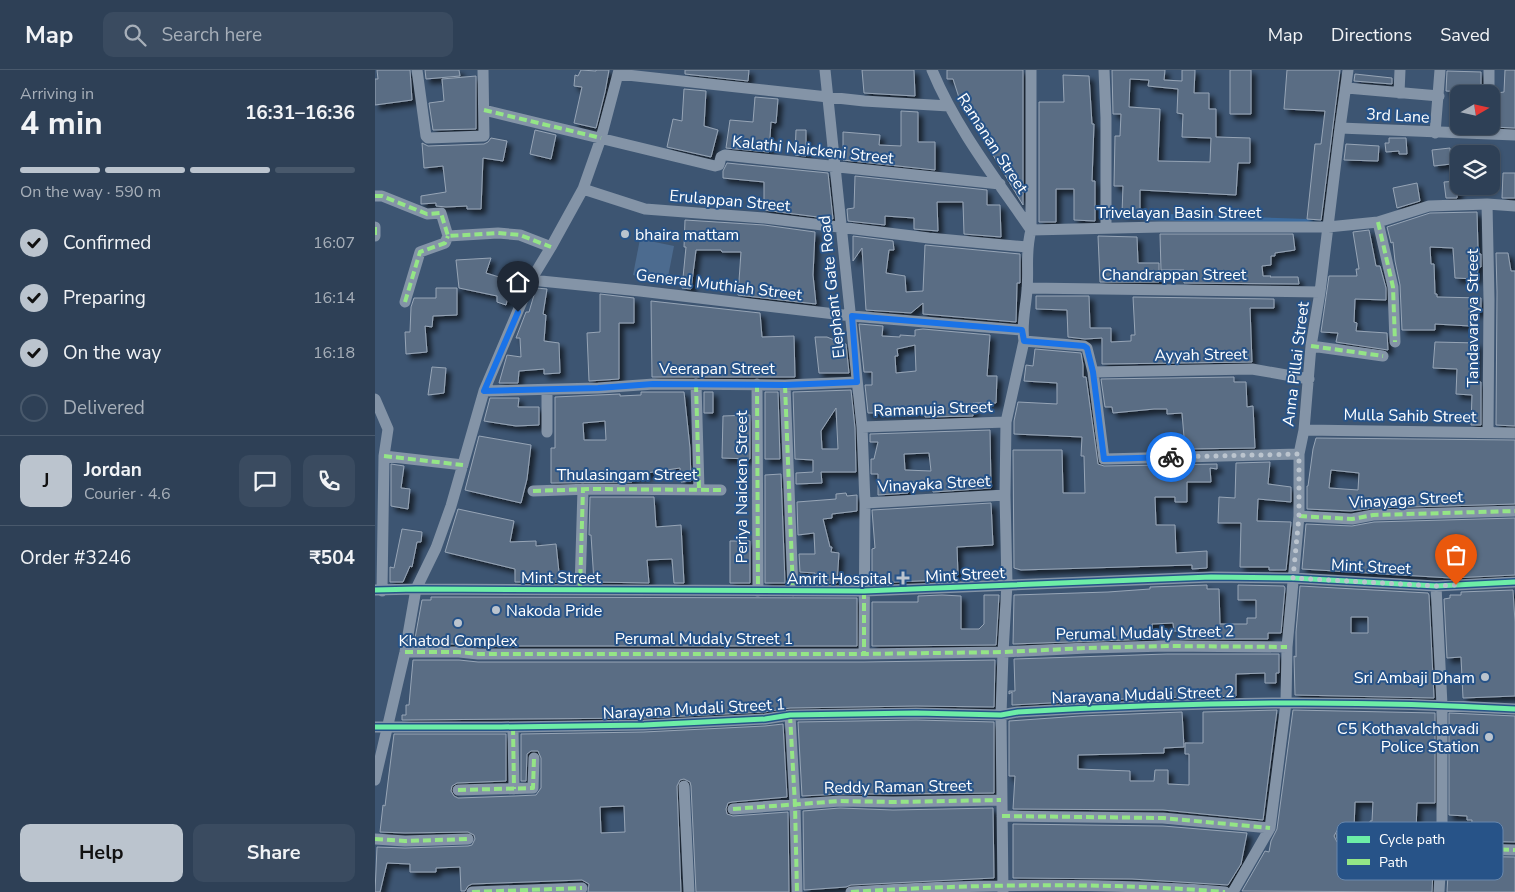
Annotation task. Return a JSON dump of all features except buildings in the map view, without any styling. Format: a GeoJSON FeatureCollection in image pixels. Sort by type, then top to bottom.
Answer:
{"type":"FeatureCollection","features":[{"type":"Feature","properties":{"kind":"street"},"geometry":{"type":"LineString","coordinates":[[417,70],[425,136],[427,138],[485,135],[483,70]]}},
{"type":"Feature","properties":{"kind":"street","name":"Elephant Gate Road"},"geometry":{"type":"LineString","coordinates":[[825,70],[862,426],[865,503],[864,654]]}},
{"type":"Feature","properties":{"kind":"street","name":"Ramanan Street"},"geometry":{"type":"LineString","coordinates":[[933,70],[949,106],[1031,230]]}},
{"type":"Feature","properties":{"kind":"street"},"geometry":{"type":"LineString","coordinates":[[1003,889],[1001,715],[1007,584],[1005,422],[1023,336],[1027,288],[1027,247],[1031,230],[1031,70]]}},
{"type":"Feature","properties":{"kind":"street"},"geometry":{"type":"LineString","coordinates":[[1104,70],[1106,228]]}},
{"type":"Feature","properties":{"kind":"street","name":"Anna Pillai Street"},"geometry":{"type":"LineString","coordinates":[[1233,892],[1269,828],[1286,703],[1287,647],[1299,516],[1299,454],[1304,430],[1311,346],[1320,292],[1349,70]]}},
{"type":"Feature","properties":{"kind":"street"},"geometry":{"type":"LineString","coordinates":[[1399,93],[1400,70]]}},
{"type":"Feature","properties":{"kind":"street"},"geometry":{"type":"LineString","coordinates":[[1435,133],[1440,70]]}},
{"type":"Feature","properties":{"kind":"street"},"geometry":{"type":"LineString","coordinates":[[1489,70],[1489,85]]}},
{"type":"Feature","properties":{"kind":"street"},"geometry":{"type":"LineString","coordinates":[[375,780],[405,652],[416,589],[436,548],[463,465],[484,391],[531,280],[583,189],[601,138],[619,72],[829,97],[949,106]]}},
{"type":"Feature","properties":{"kind":"street"},"geometry":{"type":"LineString","coordinates":[[1347,88],[1439,96]]}},
{"type":"Feature","properties":{"kind":"street"},"geometry":{"type":"LineString","coordinates":[[484,110],[601,138]]}},
{"type":"Feature","properties":{"kind":"street","name":"3rd Lane"},"geometry":{"type":"LineString","coordinates":[[1340,128],[1450,132]]}},
{"type":"Feature","properties":{"kind":"street","name":"3rd Lane"},"geometry":{"type":"LineString","coordinates":[[1500,133],[1515,135]]}},
{"type":"Feature","properties":{"kind":"street","name":"Kalathi Naickeni Street"},"geometry":{"type":"LineString","coordinates":[[601,138],[715,166],[719,165],[721,157],[725,155],[1000,184]]}},
{"type":"Feature","properties":{"kind":"street","name":"Erulappan Street"},"geometry":{"type":"LineString","coordinates":[[583,189],[645,209],[765,218],[841,228],[1027,247]]}},
{"type":"Feature","properties":{"kind":"street"},"geometry":{"type":"LineString","coordinates":[[375,196],[381,196],[427,214],[441,213],[448,236],[445,244],[421,252],[405,302]]}},
{"type":"Feature","properties":{"kind":"street","name":"Trivelayan Basin Street"},"geometry":{"type":"LineString","coordinates":[[1031,230],[1328,227],[1378,222],[1429,206],[1487,204],[1515,206]]}},
{"type":"Feature","properties":{"kind":"street","name":"Tandavaraya Street"},"geometry":{"type":"LineString","coordinates":[[1487,204],[1489,299],[1488,432]]}},
{"type":"Feature","properties":{"kind":"street"},"geometry":{"type":"LineString","coordinates":[[1378,222],[1393,287],[1395,342]]}},
{"type":"Feature","properties":{"kind":"street"},"geometry":{"type":"LineString","coordinates":[[375,227],[375,236]]}},
{"type":"Feature","properties":{"kind":"street"},"geometry":{"type":"LineString","coordinates":[[448,236],[499,233],[519,235],[551,247]]}},
{"type":"Feature","properties":{"kind":"street","name":"General Muthiah Street"},"geometry":{"type":"LineString","coordinates":[[531,280],[1023,336],[1084,346],[1087,348],[1093,372]]}},
{"type":"Feature","properties":{"kind":"street","name":"Chandrappan Street"},"geometry":{"type":"LineString","coordinates":[[1027,288],[1320,292]]}},
{"type":"Feature","properties":{"kind":"street"},"geometry":{"type":"LineString","coordinates":[[1311,346],[1383,356]]}},
{"type":"Feature","properties":{"kind":"street","name":"Ayyah Street"},"geometry":{"type":"LineString","coordinates":[[1093,372],[1252,369],[1309,379]]}},
{"type":"Feature","properties":{"kind":"street"},"geometry":{"type":"LineString","coordinates":[[1093,372],[1104,459],[1299,454]]}},
{"type":"Feature","properties":{"kind":"street","name":"Veerapan Street"},"geometry":{"type":"LineString","coordinates":[[484,391],[598,388],[653,384],[785,385],[857,382]]}},
{"type":"Feature","properties":{"kind":"street"},"geometry":{"type":"LineString","coordinates":[[696,384],[699,490]]}},
{"type":"Feature","properties":{"kind":"street","name":"Periya Naicken Street"},"geometry":{"type":"LineString","coordinates":[[757,384],[758,591]]}},
{"type":"Feature","properties":{"kind":"street"},"geometry":{"type":"LineString","coordinates":[[785,385],[793,590]]}},
{"type":"Feature","properties":{"kind":"street"},"geometry":{"type":"LineString","coordinates":[[547,390],[547,432]]}},
{"type":"Feature","properties":{"kind":"street"},"geometry":{"type":"LineString","coordinates":[[375,399],[388,429],[378,591]]}},
{"type":"Feature","properties":{"kind":"street","name":"Ramanuja Street"},"geometry":{"type":"LineString","coordinates":[[862,426],[1005,422]]}},
{"type":"Feature","properties":{"kind":"street","name":"Mulla Sahib Street"},"geometry":{"type":"LineString","coordinates":[[1304,430],[1515,433]]}},
{"type":"Feature","properties":{"kind":"street"},"geometry":{"type":"LineString","coordinates":[[385,456],[463,465]]}},
{"type":"Feature","properties":{"kind":"street"},"geometry":{"type":"LineString","coordinates":[[580,590],[583,489]]}},
{"type":"Feature","properties":{"kind":"street","name":"Thulasingam Street"},"geometry":{"type":"LineString","coordinates":[[533,492],[583,489],[721,490]]}},
{"type":"Feature","properties":{"kind":"street","name":"Vinayaka Street"},"geometry":{"type":"LineString","coordinates":[[865,503],[1005,495]]}},
{"type":"Feature","properties":{"kind":"street","name":"Vinayaga Street"},"geometry":{"type":"LineString","coordinates":[[1299,516],[1352,519],[1373,515],[1515,511]]}},
{"type":"Feature","properties":{"kind":"street","name":"Mint Street"},"geometry":{"type":"LineString","coordinates":[[378,591],[416,589],[864,591],[1163,578],[1293,578],[1437,586],[1515,582]]}},
{"type":"Feature","properties":{"kind":"street"},"geometry":{"type":"LineString","coordinates":[[1437,586],[1442,705],[1441,822]]}},
{"type":"Feature","properties":{"kind":"street","name":"Perumal Mudaly Street 2"},"geometry":{"type":"LineString","coordinates":[[1003,652],[1167,646],[1287,647]]}},
{"type":"Feature","properties":{"kind":"street","name":"Perumal Mudaly Street 1"},"geometry":{"type":"LineString","coordinates":[[405,652],[478,654],[864,654],[1003,652]]}},
{"type":"Feature","properties":{"kind":"street","name":"Narayana Mudali Street 2"},"geometry":{"type":"LineString","coordinates":[[1001,715],[1018,712],[1136,705],[1286,703],[1442,705],[1515,710]]}},
{"type":"Feature","properties":{"kind":"street","name":"Narayana Mudali Street 1"},"geometry":{"type":"LineString","coordinates":[[375,727],[644,725],[758,720],[790,715],[916,713],[1001,715]]}},
{"type":"Feature","properties":{"kind":"street"},"geometry":{"type":"LineString","coordinates":[[790,715],[797,892]]}},
{"type":"Feature","properties":{"kind":"street"},"geometry":{"type":"LineString","coordinates":[[513,727],[514,789]]}},
{"type":"Feature","properties":{"kind":"street"},"geometry":{"type":"LineString","coordinates":[[458,790],[533,788],[534,758]]}},
{"type":"Feature","properties":{"kind":"street"},"geometry":{"type":"LineString","coordinates":[[684,786],[689,892]]}},
{"type":"Feature","properties":{"kind":"street","name":"Reddy Raman Street"},"geometry":{"type":"LineString","coordinates":[[733,810],[840,801],[1001,800]]}},
{"type":"Feature","properties":{"kind":"street"},"geometry":{"type":"LineString","coordinates":[[1002,816],[1163,818],[1269,828]]}},
{"type":"Feature","properties":{"kind":"street"},"geometry":{"type":"LineString","coordinates":[[375,839],[405,841],[468,839]]}},
{"type":"Feature","properties":{"kind":"street"},"geometry":{"type":"LineString","coordinates":[[472,892],[582,888]]}},
{"type":"Feature","properties":{"kind":"street"},"geometry":{"type":"LineString","coordinates":[[851,892],[1169,888],[1225,892]]}},
{"type":"Feature","properties":{"kind":"shaded area"},"geometry":{"type":"Polygon","coordinates":[[[1140,213],[1326,221],[1313,224],[1139,220],[1140,213]]]}},
{"type":"Feature","properties":{"kind":"shaded area"},"geometry":{"type":"Polygon","coordinates":[[[640,239],[674,246],[667,282],[633,275],[640,239]]]}},
{"type":"Feature","properties":{"kind":"marked path"},"geometry":{"type":"LineString","coordinates":[[484,110],[601,138]]}},
{"type":"Feature","properties":{"kind":"marked path"},"geometry":{"type":"LineString","coordinates":[[375,196],[382,196],[427,214],[441,213],[448,236],[498,233],[520,235],[551,247]]}},
{"type":"Feature","properties":{"kind":"marked path"},"geometry":{"type":"LineString","coordinates":[[1378,222],[1393,287],[1395,342]]}},
{"type":"Feature","properties":{"kind":"marked path"},"geometry":{"type":"LineString","coordinates":[[375,227],[375,236]]}},
{"type":"Feature","properties":{"kind":"marked path"},"geometry":{"type":"LineString","coordinates":[[405,302],[420,252],[445,243],[448,236]]}},
{"type":"Feature","properties":{"kind":"marked path"},"geometry":{"type":"LineString","coordinates":[[1311,346],[1383,356]]}},
{"type":"Feature","properties":{"kind":"marked path"},"geometry":{"type":"LineString","coordinates":[[696,384],[699,490]]}},
{"type":"Feature","properties":{"kind":"marked path"},"geometry":{"type":"LineString","coordinates":[[757,384],[758,591]]}},
{"type":"Feature","properties":{"kind":"marked path"},"geometry":{"type":"LineString","coordinates":[[785,385],[793,591]]}},
{"type":"Feature","properties":{"kind":"marked path"},"geometry":{"type":"LineString","coordinates":[[384,456],[463,465]]}},
{"type":"Feature","properties":{"kind":"marked path"},"geometry":{"type":"LineString","coordinates":[[580,589],[583,489]]}},
{"type":"Feature","properties":{"kind":"marked path"},"geometry":{"type":"LineString","coordinates":[[533,491],[591,489],[721,490]]}},
{"type":"Feature","properties":{"kind":"marked path"},"geometry":{"type":"LineString","coordinates":[[1299,516],[1352,519],[1373,515],[1515,511]]}},
{"type":"Feature","properties":{"kind":"marked path"},"geometry":{"type":"LineString","coordinates":[[864,591],[864,654]]}},
{"type":"Feature","properties":{"kind":"marked path"},"geometry":{"type":"LineString","coordinates":[[405,652],[478,654],[864,654],[1003,652],[1167,646],[1287,647]]}},
{"type":"Feature","properties":{"kind":"marked path"},"geometry":{"type":"LineString","coordinates":[[790,715],[797,892]]}},
{"type":"Feature","properties":{"kind":"marked path"},"geometry":{"type":"LineString","coordinates":[[513,727],[514,789]]}},
{"type":"Feature","properties":{"kind":"marked path"},"geometry":{"type":"LineString","coordinates":[[458,790],[533,788],[534,758]]}},
{"type":"Feature","properties":{"kind":"marked path"},"geometry":{"type":"LineString","coordinates":[[733,809],[840,801],[1001,800]]}},
{"type":"Feature","properties":{"kind":"marked path"},"geometry":{"type":"LineString","coordinates":[[1002,816],[1163,818],[1270,828]]}},
{"type":"Feature","properties":{"kind":"marked path"},"geometry":{"type":"LineString","coordinates":[[375,839],[405,841],[468,839]]}},
{"type":"Feature","properties":{"kind":"marked path"},"geometry":{"type":"LineString","coordinates":[[1503,850],[1515,850]]}},
{"type":"Feature","properties":{"kind":"marked path"},"geometry":{"type":"LineString","coordinates":[[851,892],[1038,885],[1085,885],[1225,892]]}},
{"type":"Feature","properties":{"kind":"marked path"},"geometry":{"type":"LineString","coordinates":[[472,892],[582,888]]}},
{"type":"Feature","properties":{"kind":"cycle path"},"geometry":{"type":"LineString","coordinates":[[375,590],[864,591],[1211,577],[1293,578],[1436,586],[1515,582]]}},
{"type":"Feature","properties":{"kind":"cycle path"},"geometry":{"type":"LineString","coordinates":[[375,727],[644,725],[765,719],[790,715],[916,713],[1001,715],[1018,712],[1142,706],[1266,703],[1391,704],[1515,709]]}},
{"type":"Feature","properties":{"kind":"way so far"},"geometry":{"type":"LineString","coordinates":[[1171,457],[1299,454],[1299,516],[1293,578],[1437,586],[1456,585]]}},
{"type":"Feature","properties":{"kind":"place","name":"bhaira mattam"},"geometry":{"type":"Point","coordinates":[625,234]}},
{"type":"Feature","properties":{"kind":"place","name":"Amrit Hospital"},"geometry":{"type":"Point","coordinates":[903,578]}},
{"type":"Feature","properties":{"kind":"place","name":"Nakoda Pride"},"geometry":{"type":"Point","coordinates":[496,610]}},
{"type":"Feature","properties":{"kind":"place","name":"Khatod Complex"},"geometry":{"type":"Point","coordinates":[458,623]}},
{"type":"Feature","properties":{"kind":"place","name":"Sri Ambaji Dham"},"geometry":{"type":"Point","coordinates":[1485,677]}},
{"type":"Feature","properties":{"kind":"place","name":"C5 Kothavalchavadi Police Station"},"geometry":{"type":"Point","coordinates":[1489,737]}},
{"type":"Feature","properties":{"kind":"route"},"geometry":{"type":"LineString","coordinates":[[518,312],[484,391],[598,388],[653,384],[785,385],[857,382],[852,316],[1022,330],[1024,341],[1084,346],[1087,348],[1093,372],[1104,459],[1171,457]]}}]}
